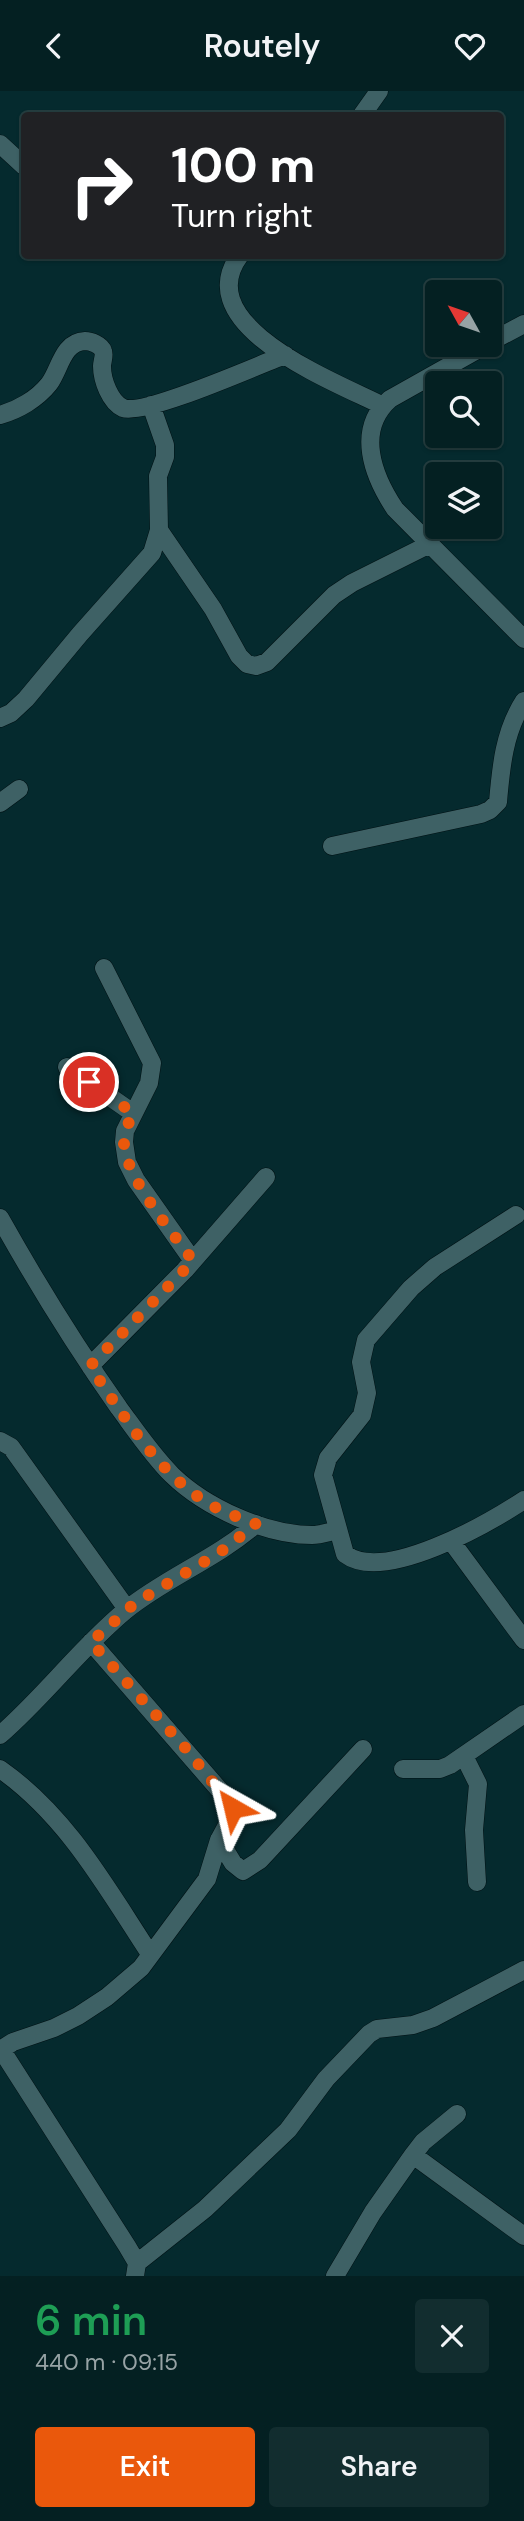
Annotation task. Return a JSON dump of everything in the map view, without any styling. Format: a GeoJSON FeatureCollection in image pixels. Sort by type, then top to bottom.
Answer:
{"type":"FeatureCollection","features":[{"type":"Feature","properties":{"kind":"street"},"geometry":{"type":"LineString","coordinates":[[364,112],[379,91]]}},
{"type":"Feature","properties":{"kind":"street"},"geometry":{"type":"LineString","coordinates":[[0,144],[21,163]]}},
{"type":"Feature","properties":{"kind":"street"},"geometry":{"type":"LineString","coordinates":[[238,259],[228,277],[229,298],[250,328],[285,355],[383,405]]}},
{"type":"Feature","properties":{"kind":"street"},"geometry":{"type":"LineString","coordinates":[[502,336],[524,324]]}},
{"type":"Feature","properties":{"kind":"street"},"geometry":{"type":"LineString","coordinates":[[0,415],[38,396],[51,382],[66,351],[86,341],[94,343],[104,352],[104,377],[115,402],[123,408],[137,409],[285,355]]}},
{"type":"Feature","properties":{"kind":"street"},"geometry":{"type":"LineString","coordinates":[[465,357],[383,405],[376,414],[371,430],[373,469],[396,509],[524,639]]}},
{"type":"Feature","properties":{"kind":"street"},"geometry":{"type":"LineString","coordinates":[[0,718],[11,713],[26,699],[152,553],[159,530],[158,476],[165,457],[165,445],[151,405]]}},
{"type":"Feature","properties":{"kind":"street"},"geometry":{"type":"LineString","coordinates":[[159,530],[213,609],[239,656],[247,664],[256,666],[267,662],[334,595],[352,583],[430,544]]}},
{"type":"Feature","properties":{"kind":"street"},"geometry":{"type":"LineString","coordinates":[[332,846],[491,810],[498,802],[502,759],[511,726],[524,701]]}},
{"type":"Feature","properties":{"kind":"street"},"geometry":{"type":"LineString","coordinates":[[0,803],[19,789]]}},
{"type":"Feature","properties":{"kind":"street"},"geometry":{"type":"LineString","coordinates":[[104,968],[152,1063],[149,1083],[125,1131],[127,1161],[136,1180],[193,1261]]}},
{"type":"Feature","properties":{"kind":"street"},"geometry":{"type":"LineString","coordinates":[[67,1067],[133,1113]]}},
{"type":"Feature","properties":{"kind":"street"},"geometry":{"type":"LineString","coordinates":[[90,1366],[193,1261],[266,1177]]}},
{"type":"Feature","properties":{"kind":"street"},"geometry":{"type":"LineString","coordinates":[[516,1215],[435,1267],[411,1288],[366,1340],[361,1362],[367,1393],[362,1415],[328,1458],[323,1475],[345,1554],[361,1563],[408,1556],[451,1541],[477,1529],[524,1500]]}},
{"type":"Feature","properties":{"kind":"street"},"geometry":{"type":"LineString","coordinates":[[0,1218],[6,1244],[90,1366],[172,1476],[213,1506],[256,1524],[297,1534],[315,1535],[338,1530]]}},
{"type":"Feature","properties":{"kind":"street"},"geometry":{"type":"LineString","coordinates":[[0,1441],[11,1447],[127,1609]]}},
{"type":"Feature","properties":{"kind":"street"},"geometry":{"type":"LineString","coordinates":[[0,1735],[30,1709],[91,1642],[127,1609],[234,1543],[256,1524]]}},
{"type":"Feature","properties":{"kind":"street"},"geometry":{"type":"LineString","coordinates":[[451,1541],[524,1640]]}},
{"type":"Feature","properties":{"kind":"street"},"geometry":{"type":"LineString","coordinates":[[91,1642],[233,1808],[219,1840],[207,1879],[141,1968],[107,1997],[54,2028],[0,2049],[70,2153],[136,2269],[205,2209],[288,2130],[326,2079],[369,2034],[377,2029],[413,2025],[433,2018],[524,1970]]}},
{"type":"Feature","properties":{"kind":"street"},"geometry":{"type":"LineString","coordinates":[[403,1769],[440,1769],[464,1756],[524,1714]]}},
{"type":"Feature","properties":{"kind":"street"},"geometry":{"type":"LineString","coordinates":[[219,1840],[238,1868],[243,1871],[249,1869],[279,1841],[363,1749]]}},
{"type":"Feature","properties":{"kind":"street"},"geometry":{"type":"LineString","coordinates":[[464,1756],[478,1784],[474,1830],[477,1882]]}},
{"type":"Feature","properties":{"kind":"street"},"geometry":{"type":"LineString","coordinates":[[0,1769],[28,1791],[74,1838],[150,1954]]}},
{"type":"Feature","properties":{"kind":"street"},"geometry":{"type":"LineString","coordinates":[[335,2276],[373,2212],[413,2155],[423,2142],[457,2114]]}},
{"type":"Feature","properties":{"kind":"street"},"geometry":{"type":"LineString","coordinates":[[413,2155],[524,2236]]}},
{"type":"Feature","properties":{"kind":"route"},"geometry":{"type":"LineString","coordinates":[[89,1082],[133,1113],[125,1131],[127,1161],[136,1180],[193,1261],[90,1366],[172,1476],[213,1506],[256,1524],[219,1553],[135,1603],[91,1642],[188,1751],[233,1808]]}}]}
